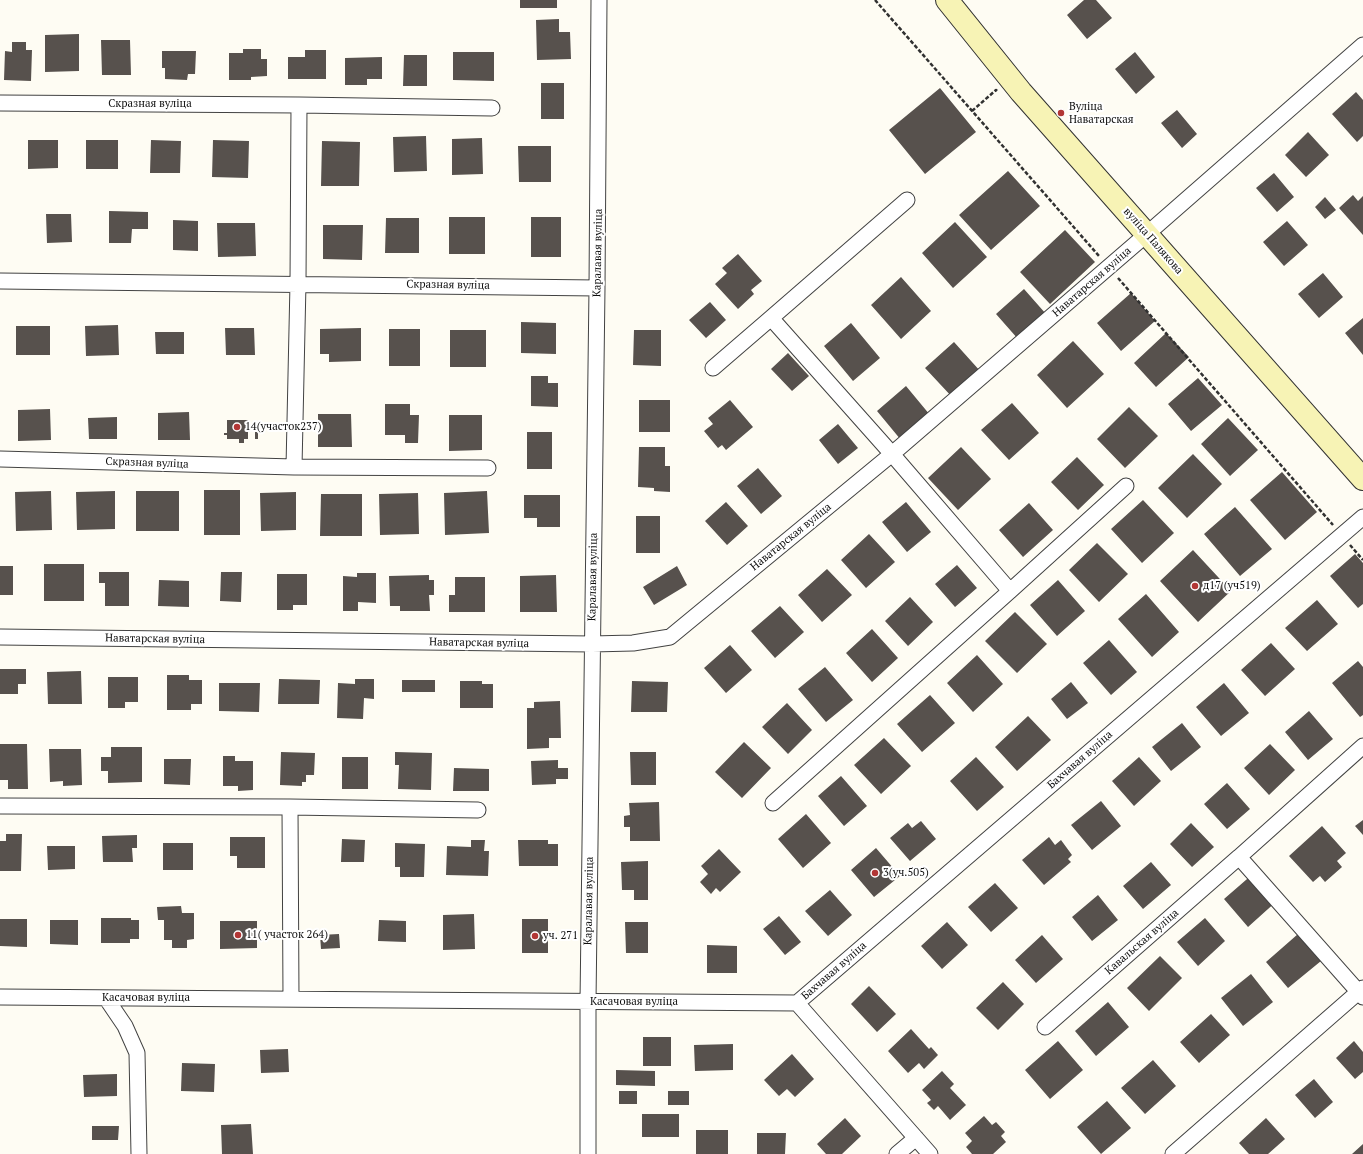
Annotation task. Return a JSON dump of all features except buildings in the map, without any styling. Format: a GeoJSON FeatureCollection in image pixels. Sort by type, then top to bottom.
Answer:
{"type":"FeatureCollection","features":[{"type":"Feature","properties":{"kind":"street","name":"Каралавая вуліца"},"geometry":{"type":"LineString","coordinates":[[588,1154],[588,1002],[599,0]]}},
{"type":"Feature","properties":{"kind":"street","name":"вуліца Палякова"},"geometry":{"type":"LineString","coordinates":[[947,0],[1021,92],[1363,479]]}},
{"type":"Feature","properties":{"kind":"street","name":"Наватарская вуліца"},"geometry":{"type":"LineString","coordinates":[[0,638],[592,644],[633,643],[670,637],[892,454],[1363,45]]}},
{"type":"Feature","properties":{"kind":"street","name":"Скразная вуліца"},"geometry":{"type":"LineString","coordinates":[[0,103],[492,108]]}},
{"type":"Feature","properties":{"kind":"street"},"geometry":{"type":"LineString","coordinates":[[294,467],[298,283],[299,105]]}},
{"type":"Feature","properties":{"kind":"street"},"geometry":{"type":"LineString","coordinates":[[713,368],[907,200]]}},
{"type":"Feature","properties":{"kind":"street","name":"Скразная вуліца"},"geometry":{"type":"LineString","coordinates":[[0,281],[298,283],[597,288]]}},
{"type":"Feature","properties":{"kind":"street"},"geometry":{"type":"LineString","coordinates":[[770,318],[892,454],[1010,591]]}},
{"type":"Feature","properties":{"kind":"street","name":"Скразная вуліца"},"geometry":{"type":"LineString","coordinates":[[0,459],[294,467],[488,468]]}},
{"type":"Feature","properties":{"kind":"street"},"geometry":{"type":"LineString","coordinates":[[773,804],[1126,486]]}},
{"type":"Feature","properties":{"kind":"street","name":"Бахчавая вуліца"},"geometry":{"type":"LineString","coordinates":[[797,1003],[1363,517]]}},
{"type":"Feature","properties":{"kind":"street","name":"Кавальская вуліца"},"geometry":{"type":"LineString","coordinates":[[1045,1027],[1363,746]]}},
{"type":"Feature","properties":{"kind":"street"},"geometry":{"type":"LineString","coordinates":[[0,806],[478,810]]}},
{"type":"Feature","properties":{"kind":"street"},"geometry":{"type":"LineString","coordinates":[[290,808],[291,999]]}},
{"type":"Feature","properties":{"kind":"street"},"geometry":{"type":"LineString","coordinates":[[1173,1154],[1361,992],[1239,857]]}},
{"type":"Feature","properties":{"kind":"street","name":"Касачовая вуліца"},"geometry":{"type":"LineString","coordinates":[[0,996],[797,1003]]}},
{"type":"Feature","properties":{"kind":"street"},"geometry":{"type":"LineString","coordinates":[[106,998],[124,1026],[137,1053],[139,1154]]}},
{"type":"Feature","properties":{"kind":"street"},"geometry":{"type":"LineString","coordinates":[[797,1003],[930,1154]]}},
{"type":"Feature","properties":{"kind":"street"},"geometry":{"type":"LineString","coordinates":[[897,1154],[916,1138]]}},
{"type":"Feature","properties":{"kind":"path"},"geometry":{"type":"LineString","coordinates":[[875,0],[1099,257]]}},
{"type":"Feature","properties":{"kind":"path"},"geometry":{"type":"LineString","coordinates":[[972,111],[996,90]]}},
{"type":"Feature","properties":{"kind":"path"},"geometry":{"type":"LineString","coordinates":[[1118,278],[1337,530]]}},
{"type":"Feature","properties":{"kind":"path"},"geometry":{"type":"LineString","coordinates":[[1348,542],[1363,560]]}},
{"type":"Feature","properties":{"kind":"place","name":"Вуліца Наватарская"},"geometry":{"type":"Point","coordinates":[1061,113]}},
{"type":"Feature","properties":{"kind":"place","name":"14(участок237)"},"geometry":{"type":"Point","coordinates":[237,427]}},
{"type":"Feature","properties":{"kind":"place","name":"д17 (уч519)"},"geometry":{"type":"Point","coordinates":[1195,586]}},
{"type":"Feature","properties":{"kind":"place","name":"3(уч.505)"},"geometry":{"type":"Point","coordinates":[875,873]}},
{"type":"Feature","properties":{"kind":"place","name":"11( участок 264)"},"geometry":{"type":"Point","coordinates":[238,935]}},
{"type":"Feature","properties":{"kind":"place","name":"уч. 271"},"geometry":{"type":"Point","coordinates":[535,936]}}]}
